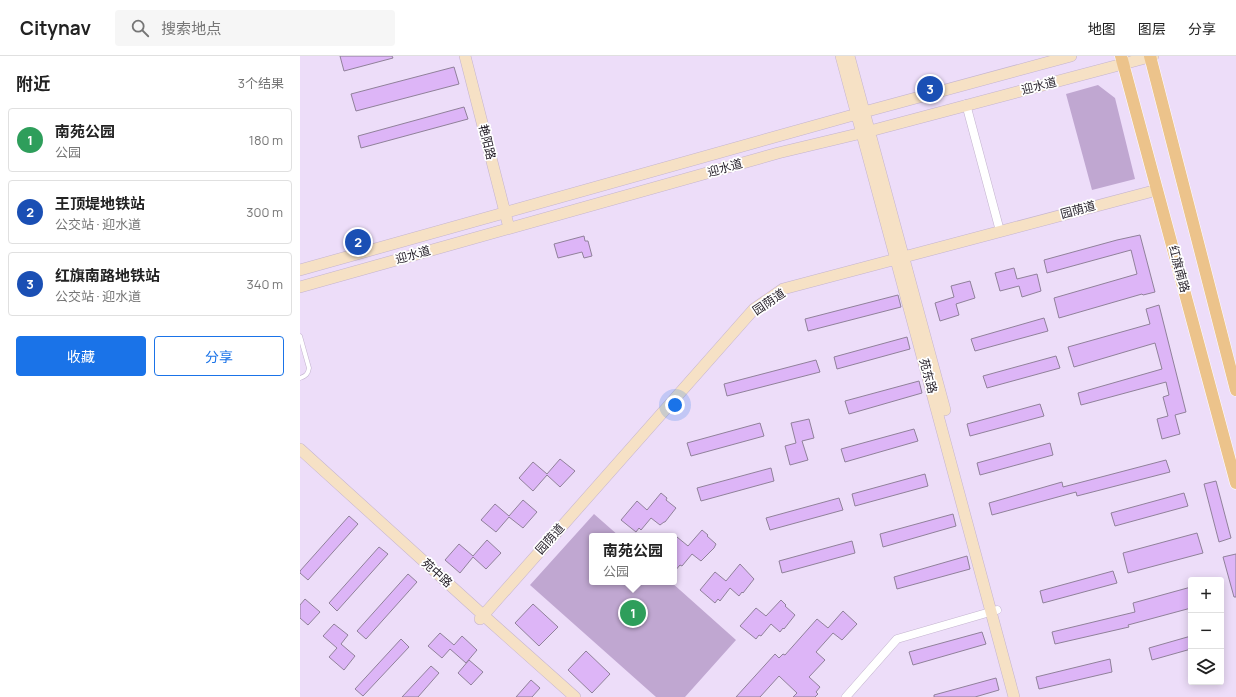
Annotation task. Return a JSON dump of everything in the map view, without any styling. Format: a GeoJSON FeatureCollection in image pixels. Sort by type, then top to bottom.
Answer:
{"type":"FeatureCollection","features":[{"type":"Feature","properties":{"kind":"main road","name":"红旗南路"},"geometry":{"type":"LineString","coordinates":[[1151,56],[1236,390]]}},
{"type":"Feature","properties":{"kind":"main road","name":"红旗南路"},"geometry":{"type":"LineString","coordinates":[[1122,60],[1236,483]]}},
{"type":"Feature","properties":{"kind":"street","name":"艳阳路"},"geometry":{"type":"LineString","coordinates":[[466,56],[509,228]]}},
{"type":"Feature","properties":{"kind":"street","name":"苑东路"},"geometry":{"type":"LineString","coordinates":[[841,56],[866,132],[994,611],[1014,697]]}},
{"type":"Feature","properties":{"kind":"street","name":"苑东路"},"geometry":{"type":"LineString","coordinates":[[849,56],[860,113]]}},
{"type":"Feature","properties":{"kind":"street","name":"迎水道"},"geometry":{"type":"LineString","coordinates":[[300,270],[860,113],[1071,56]]}},
{"type":"Feature","properties":{"kind":"street","name":"迎水道"},"geometry":{"type":"LineString","coordinates":[[300,287],[778,153],[866,132],[1122,60],[1151,56]]}},
{"type":"Feature","properties":{"kind":"street"},"geometry":{"type":"LineString","coordinates":[[966,104],[1000,231]]}},
{"type":"Feature","properties":{"kind":"street","name":"园荫道"},"geometry":{"type":"LineString","coordinates":[[481,617],[754,309],[783,290],[1157,190]]}},
{"type":"Feature","properties":{"kind":"street","name":"苑中路"},"geometry":{"type":"LineString","coordinates":[[300,449],[567,697]]}},
{"type":"Feature","properties":{"kind":"street","name":"苑中路"},"geometry":{"type":"LineString","coordinates":[[300,454],[481,617],[575,697]]}},
{"type":"Feature","properties":{"kind":"street","name":"苑东路"},"geometry":{"type":"LineString","coordinates":[[994,611],[1021,697]]}},
{"type":"Feature","properties":{"kind":"street"},"geometry":{"type":"LineString","coordinates":[[846,697],[897,639],[994,611]]}},
{"type":"Feature","properties":{"kind":"lane"},"geometry":{"type":"LineString","coordinates":[[300,336],[309,368],[308,374],[300,378]]}},
{"type":"Feature","properties":{"kind":"shaded area"},"geometry":{"type":"Polygon","coordinates":[[[1098,85],[1115,98],[1135,179],[1092,190],[1066,94],[1098,85]]]}},
{"type":"Feature","properties":{"kind":"shaded area"},"geometry":{"type":"Polygon","coordinates":[[[594,514],[616,533],[589,533],[589,585],[674,585],[736,640],[685,697],[656,697],[530,585],[594,514]]]}},
{"type":"Feature","properties":{"kind":"building"},"geometry":{"type":"Polygon","coordinates":[[[340,56],[392,56],[393,58],[344,71],[340,56]]]}},
{"type":"Feature","properties":{"kind":"building"},"geometry":{"type":"Polygon","coordinates":[[[454,67],[459,84],[356,111],[351,94],[454,67]]]}},
{"type":"Feature","properties":{"kind":"building"},"geometry":{"type":"Polygon","coordinates":[[[464,107],[468,119],[361,148],[358,136],[464,107]]]}},
{"type":"Feature","properties":{"kind":"building"},"geometry":{"type":"Polygon","coordinates":[[[1140,235],[1155,292],[1142,294],[1059,318],[1054,298],[1137,274],[1131,250],[1047,273],[1044,260],[1140,235]]]}},
{"type":"Feature","properties":{"kind":"building"},"geometry":{"type":"Polygon","coordinates":[[[584,236],[585,241],[588,241],[592,256],[584,258],[582,252],[558,258],[554,244],[584,236]]]}},
{"type":"Feature","properties":{"kind":"building"},"geometry":{"type":"Polygon","coordinates":[[[1014,268],[1017,279],[1037,274],[1041,291],[1022,297],[1019,286],[1000,291],[995,273],[1014,268]]]}},
{"type":"Feature","properties":{"kind":"building"},"geometry":{"type":"Polygon","coordinates":[[[970,281],[975,298],[956,304],[959,315],[940,321],[935,303],[954,297],[951,286],[970,281]]]}},
{"type":"Feature","properties":{"kind":"building"},"geometry":{"type":"Polygon","coordinates":[[[898,295],[901,307],[808,331],[805,319],[898,295]]]}},
{"type":"Feature","properties":{"kind":"building"},"geometry":{"type":"Polygon","coordinates":[[[1159,305],[1186,412],[1175,415],[1180,434],[1162,439],[1157,419],[1168,416],[1163,397],[1169,395],[1166,382],[1081,405],[1078,393],[1162,369],[1155,343],[1074,367],[1068,347],[1150,324],[1146,309],[1159,305]]]}},
{"type":"Feature","properties":{"kind":"building"},"geometry":{"type":"Polygon","coordinates":[[[1044,318],[1048,331],[975,351],[971,339],[1044,318]]]}},
{"type":"Feature","properties":{"kind":"building"},"geometry":{"type":"Polygon","coordinates":[[[907,337],[910,349],[837,369],[834,357],[907,337]]]}},
{"type":"Feature","properties":{"kind":"building"},"geometry":{"type":"Polygon","coordinates":[[[1056,356],[1060,368],[987,388],[983,376],[1056,356]]]}},
{"type":"Feature","properties":{"kind":"building"},"geometry":{"type":"Polygon","coordinates":[[[816,360],[820,372],[727,396],[724,384],[816,360]]]}},
{"type":"Feature","properties":{"kind":"building"},"geometry":{"type":"Polygon","coordinates":[[[919,381],[922,393],[849,414],[845,401],[919,381]]]}},
{"type":"Feature","properties":{"kind":"building"},"geometry":{"type":"Polygon","coordinates":[[[1040,404],[1044,416],[970,436],[967,424],[1040,404]]]}},
{"type":"Feature","properties":{"kind":"building"},"geometry":{"type":"Polygon","coordinates":[[[809,419],[814,438],[802,441],[808,460],[790,465],[785,446],[796,443],[791,423],[809,419]]]}},
{"type":"Feature","properties":{"kind":"building"},"geometry":{"type":"Polygon","coordinates":[[[760,423],[764,436],[691,456],[687,443],[760,423]]]}},
{"type":"Feature","properties":{"kind":"building"},"geometry":{"type":"Polygon","coordinates":[[[914,429],[918,441],[845,462],[841,449],[914,429]]]}},
{"type":"Feature","properties":{"kind":"building"},"geometry":{"type":"Polygon","coordinates":[[[1050,443],[1053,455],[980,475],[977,463],[1050,443]]]}},
{"type":"Feature","properties":{"kind":"building"},"geometry":{"type":"Polygon","coordinates":[[[560,459],[575,471],[560,487],[547,475],[533,491],[519,478],[533,462],[547,474],[560,459]]]}},
{"type":"Feature","properties":{"kind":"building"},"geometry":{"type":"Polygon","coordinates":[[[1166,460],[1170,472],[1077,496],[1076,492],[992,515],[989,503],[1062,482],[1063,487],[1166,460]]]}},
{"type":"Feature","properties":{"kind":"building"},"geometry":{"type":"Polygon","coordinates":[[[771,468],[774,481],[701,501],[697,488],[771,468]]]}},
{"type":"Feature","properties":{"kind":"building"},"geometry":{"type":"Polygon","coordinates":[[[925,474],[928,486],[855,506],[852,494],[925,474]]]}},
{"type":"Feature","properties":{"kind":"building"},"geometry":{"type":"Polygon","coordinates":[[[1216,481],[1231,538],[1219,542],[1204,484],[1216,481]]]}},
{"type":"Feature","properties":{"kind":"building"},"geometry":{"type":"Polygon","coordinates":[[[661,493],[667,498],[666,500],[676,508],[665,522],[660,525],[651,518],[641,530],[639,528],[636,532],[621,520],[637,501],[647,510],[661,493]]]}},
{"type":"Feature","properties":{"kind":"building"},"geometry":{"type":"Polygon","coordinates":[[[1184,493],[1188,506],[1115,526],[1111,513],[1184,493]]]}},
{"type":"Feature","properties":{"kind":"building"},"geometry":{"type":"Polygon","coordinates":[[[839,498],[843,510],[770,530],[766,518],[839,498]]]}},
{"type":"Feature","properties":{"kind":"building"},"geometry":{"type":"Polygon","coordinates":[[[523,500],[537,512],[523,528],[509,517],[496,532],[481,520],[495,504],[509,516],[523,500]]]}},
{"type":"Feature","properties":{"kind":"building"},"geometry":{"type":"Polygon","coordinates":[[[953,514],[956,526],[883,547],[880,534],[953,514]]]}},
{"type":"Feature","properties":{"kind":"building"},"geometry":{"type":"Polygon","coordinates":[[[349,516],[358,524],[308,580],[300,573],[300,571],[349,516]]]}},
{"type":"Feature","properties":{"kind":"building"},"geometry":{"type":"Polygon","coordinates":[[[702,530],[716,544],[701,561],[692,554],[682,566],[680,565],[677,568],[677,537],[688,546],[702,530]]]}},
{"type":"Feature","properties":{"kind":"building"},"geometry":{"type":"Polygon","coordinates":[[[1197,533],[1203,553],[1128,573],[1123,553],[1197,533]]]}},
{"type":"Feature","properties":{"kind":"building"},"geometry":{"type":"Polygon","coordinates":[[[487,540],[501,553],[486,569],[473,557],[460,573],[445,560],[459,544],[473,556],[487,540]]]}},
{"type":"Feature","properties":{"kind":"building"},"geometry":{"type":"Polygon","coordinates":[[[852,541],[855,553],[782,573],[779,561],[852,541]]]}},
{"type":"Feature","properties":{"kind":"building"},"geometry":{"type":"Polygon","coordinates":[[[379,547],[388,554],[337,611],[329,603],[379,547]]]}},
{"type":"Feature","properties":{"kind":"building"},"geometry":{"type":"Polygon","coordinates":[[[1236,554],[1236,597],[1234,597],[1223,557],[1236,554]]]}},
{"type":"Feature","properties":{"kind":"building"},"geometry":{"type":"Polygon","coordinates":[[[967,556],[970,569],[897,589],[894,577],[967,556]]]}},
{"type":"Feature","properties":{"kind":"building"},"geometry":{"type":"Polygon","coordinates":[[[740,564],[754,579],[739,596],[730,588],[720,601],[718,599],[715,603],[700,590],[715,572],[726,581],[740,564]]]}},
{"type":"Feature","properties":{"kind":"building"},"geometry":{"type":"Polygon","coordinates":[[[1113,571],[1117,583],[1043,603],[1040,591],[1113,571]]]}},
{"type":"Feature","properties":{"kind":"building"},"geometry":{"type":"Polygon","coordinates":[[[408,574],[417,582],[366,639],[357,631],[408,574]]]}},
{"type":"Feature","properties":{"kind":"building"},"geometry":{"type":"Polygon","coordinates":[[[1188,588],[1188,609],[1128,625],[1129,627],[1055,644],[1052,632],[1135,612],[1133,603],[1188,588]]]}},
{"type":"Feature","properties":{"kind":"building"},"geometry":{"type":"Polygon","coordinates":[[[305,599],[320,612],[308,625],[300,618],[300,605],[305,599]]]}},
{"type":"Feature","properties":{"kind":"building"},"geometry":{"type":"Polygon","coordinates":[[[781,600],[795,615],[780,632],[771,624],[761,636],[759,635],[756,639],[740,626],[756,608],[766,616],[781,600]]]}},
{"type":"Feature","properties":{"kind":"building"},"geometry":{"type":"Polygon","coordinates":[[[533,604],[558,627],[539,646],[515,623],[533,604]]]}},
{"type":"Feature","properties":{"kind":"building"},"geometry":{"type":"Polygon","coordinates":[[[843,611],[857,624],[842,640],[833,633],[816,652],[825,660],[809,677],[820,687],[816,692],[818,694],[815,697],[793,697],[797,693],[779,676],[760,697],[736,697],[775,654],[779,658],[783,654],[785,655],[817,619],[828,628],[843,611]]]}},
{"type":"Feature","properties":{"kind":"building"},"geometry":{"type":"Polygon","coordinates":[[[334,624],[348,635],[341,644],[355,656],[344,670],[329,657],[337,648],[323,636],[334,624]]]}},
{"type":"Feature","properties":{"kind":"building"},"geometry":{"type":"Polygon","coordinates":[[[982,632],[986,644],[913,665],[909,652],[982,632]]]}},
{"type":"Feature","properties":{"kind":"building"},"geometry":{"type":"Polygon","coordinates":[[[440,633],[454,645],[462,636],[477,650],[466,663],[450,649],[442,658],[428,646],[440,633]]]}},
{"type":"Feature","properties":{"kind":"building"},"geometry":{"type":"Polygon","coordinates":[[[1188,637],[1188,650],[1152,660],[1149,648],[1188,637]]]}},
{"type":"Feature","properties":{"kind":"building"},"geometry":{"type":"Polygon","coordinates":[[[401,639],[409,647],[363,696],[355,689],[401,639]]]}},
{"type":"Feature","properties":{"kind":"building"},"geometry":{"type":"Polygon","coordinates":[[[586,651],[610,674],[592,693],[568,670],[586,651]]]}},
{"type":"Feature","properties":{"kind":"building"},"geometry":{"type":"Polygon","coordinates":[[[1110,659],[1112,672],[1039,689],[1036,677],[1110,659]]]}},
{"type":"Feature","properties":{"kind":"building"},"geometry":{"type":"Polygon","coordinates":[[[469,660],[483,672],[471,685],[458,673],[469,660]]]}},
{"type":"Feature","properties":{"kind":"building"},"geometry":{"type":"Polygon","coordinates":[[[431,666],[439,673],[418,697],[402,697],[431,666]]]}},
{"type":"Feature","properties":{"kind":"building"},"geometry":{"type":"Polygon","coordinates":[[[996,678],[999,690],[975,697],[934,697],[934,695],[996,678]]]}},
{"type":"Feature","properties":{"kind":"building"},"geometry":{"type":"Polygon","coordinates":[[[531,680],[540,688],[532,697],[516,697],[531,680]]]}},
{"type":"Feature","properties":{"kind":"place","name":"红旗南路地铁站"},"geometry":{"type":"Point","coordinates":[930,89]}},
{"type":"Feature","properties":{"kind":"place","name":"王顶堤地铁站"},"geometry":{"type":"Point","coordinates":[358,242]}},
{"type":"Feature","properties":{"kind":"place","name":"南苑公园"},"geometry":{"type":"Point","coordinates":[633,613]}}]}
